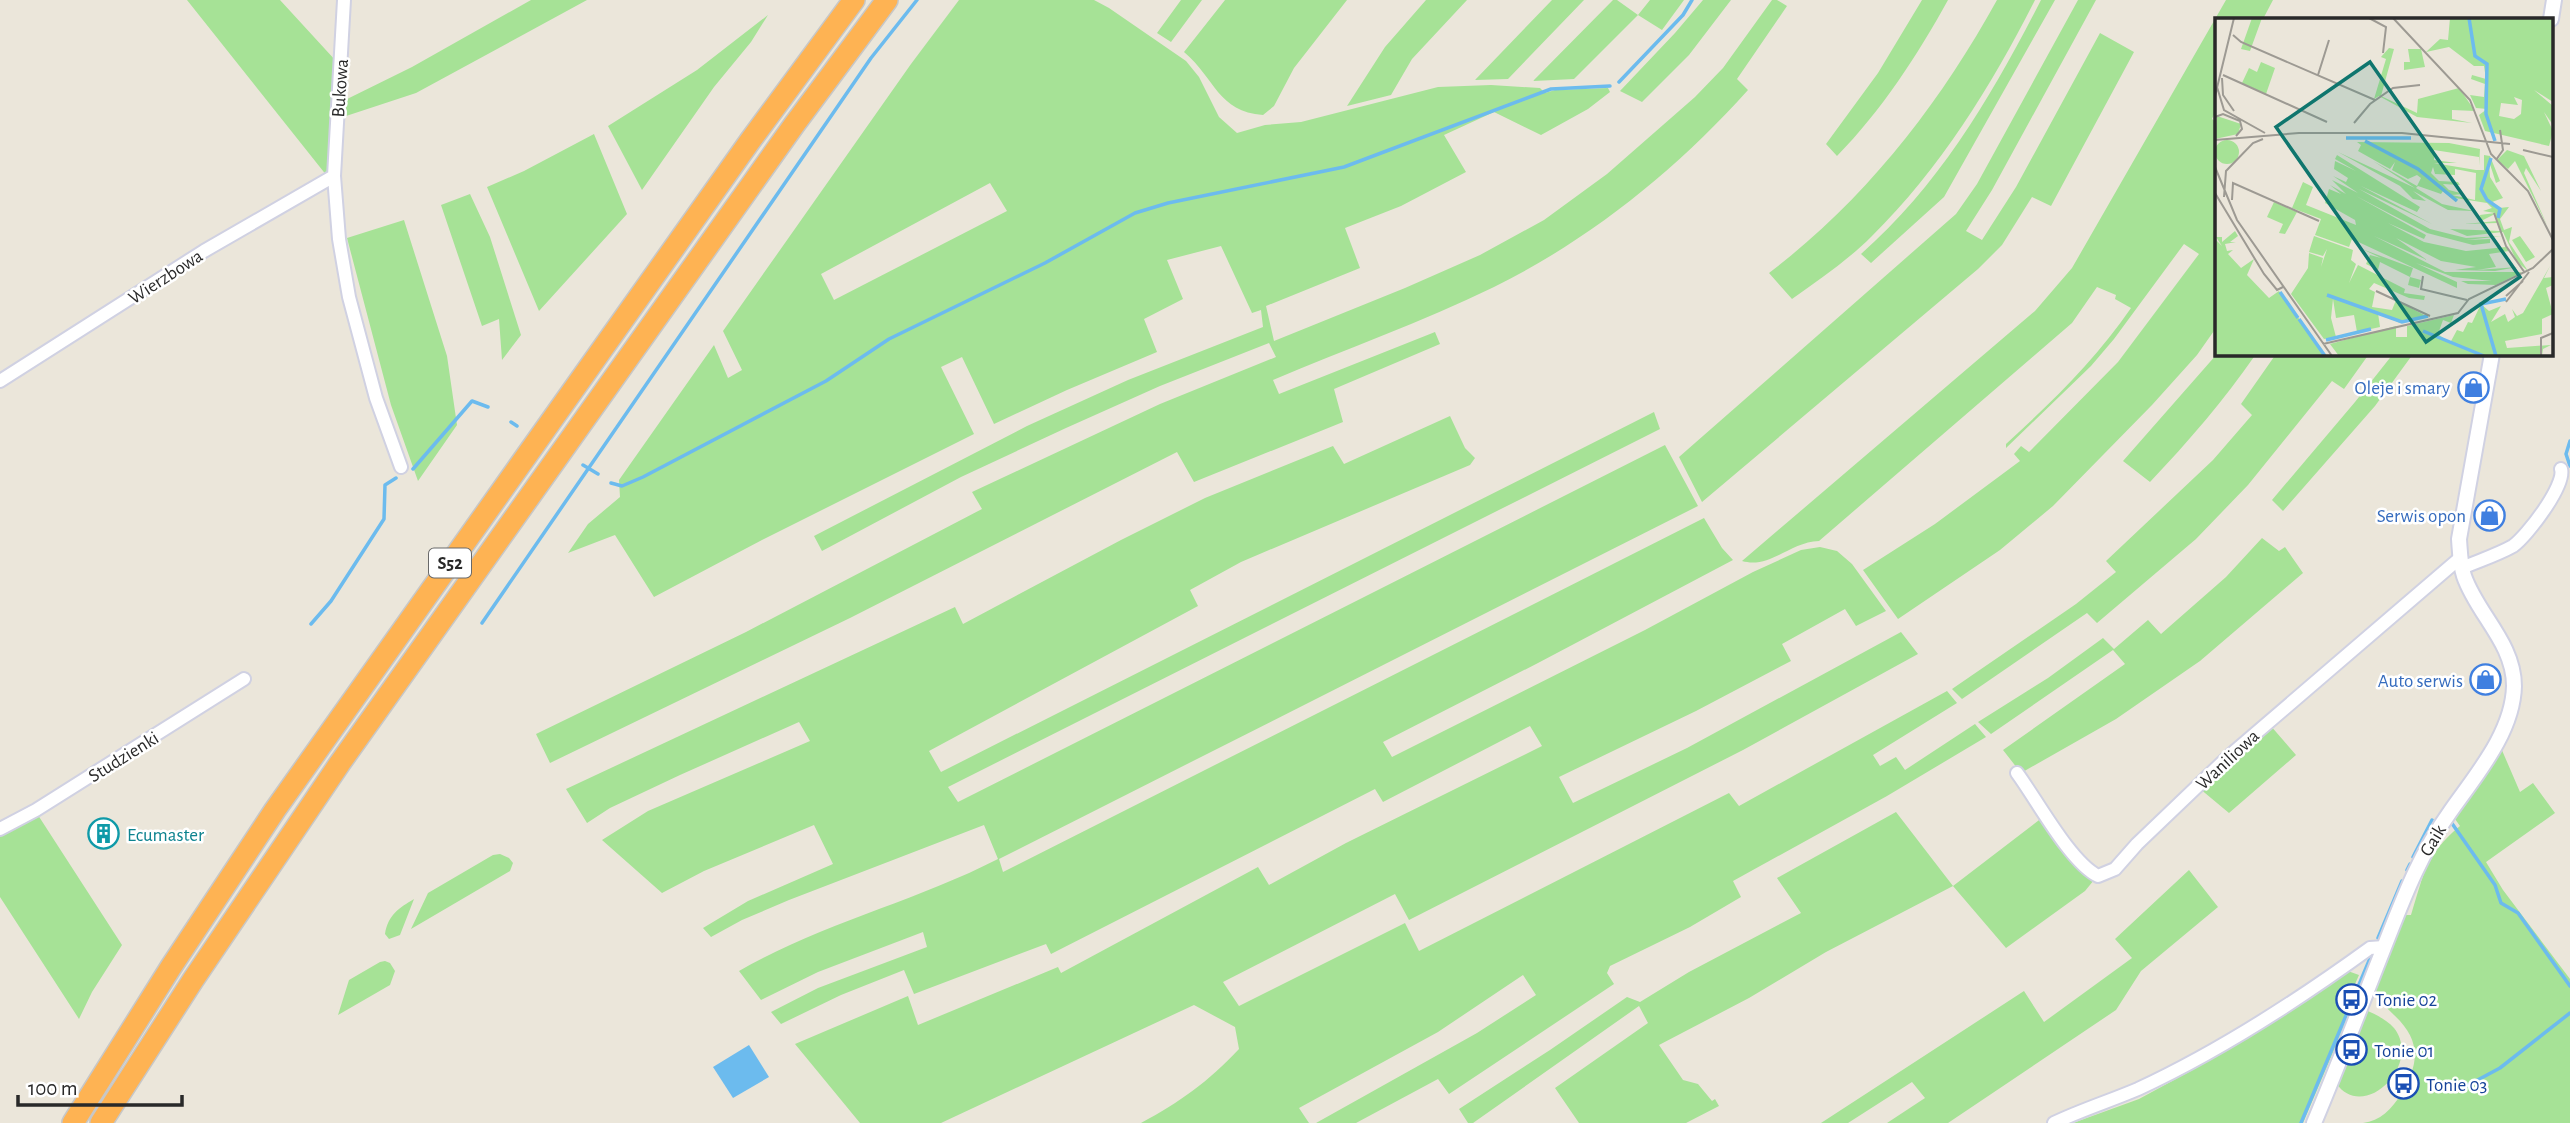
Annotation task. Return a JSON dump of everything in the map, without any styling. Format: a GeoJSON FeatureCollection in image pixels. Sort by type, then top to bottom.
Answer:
{"type":"FeatureCollection","features":[{"type":"Feature","properties":{"kind":"highway","name":"S52"},"geometry":{"type":"LineString","coordinates":[[73,1123],[275,810],[750,141],[854,0]]}},
{"type":"Feature","properties":{"kind":"highway","name":"S52"},"geometry":{"type":"LineString","coordinates":[[101,1123],[340,762],[794,125],[887,0]]}},
{"type":"Feature","properties":{"kind":"street","name":"Bukowa"},"geometry":{"type":"LineString","coordinates":[[344,0],[334,176],[339,239],[349,298],[376,398],[401,467]]}},
{"type":"Feature","properties":{"kind":"street"},"geometry":{"type":"LineString","coordinates":[[2551,18],[2554,0]]}},
{"type":"Feature","properties":{"kind":"street","name":"Wierzbowa"},"geometry":{"type":"LineString","coordinates":[[0,381],[204,251],[334,176]]}},
{"type":"Feature","properties":{"kind":"street","name":"Gaik"},"geometry":{"type":"LineString","coordinates":[[2314,1123],[2421,856],[2483,765],[2497,740],[2511,703],[2514,684],[2509,659],[2467,584],[2461,563],[2459,539],[2492,355]]}},
{"type":"Feature","properties":{"kind":"street"},"geometry":{"type":"LineString","coordinates":[[2461,563],[2514,545],[2525,535],[2561,482],[2561,468]]}},
{"type":"Feature","properties":{"kind":"street","name":"Waniliowa"},"geometry":{"type":"LineString","coordinates":[[2017,773],[2060,837],[2090,872],[2098,876],[2115,869],[2137,844],[2228,757],[2461,563]]}},
{"type":"Feature","properties":{"kind":"street","name":"Studzienki"},"geometry":{"type":"LineString","coordinates":[[0,829],[36,810],[244,679]]}},
{"type":"Feature","properties":{"kind":"street"},"geometry":{"type":"LineString","coordinates":[[2053,1123],[2136,1090],[2213,1051],[2288,1005],[2370,947],[2384,947]]}},
{"type":"Feature","properties":{"kind":"green space"},"geometry":{"type":"Polygon","coordinates":[[[187,0],[280,0],[336,61],[327,176],[187,0]]]}},
{"type":"Feature","properties":{"kind":"green space"},"geometry":{"type":"Polygon","coordinates":[[[531,0],[587,0],[416,93],[340,118],[339,103],[412,67],[531,0]]]}},
{"type":"Feature","properties":{"kind":"green space"},"geometry":{"type":"Polygon","coordinates":[[[959,0],[1094,0],[1186,61],[1199,77],[1219,117],[1237,133],[1265,125],[1301,122],[1438,87],[1491,85],[1540,88],[1545,93],[1555,90],[1608,88],[1610,92],[1588,109],[1541,135],[1494,112],[1444,135],[1466,172],[1401,206],[1345,228],[1360,268],[1266,306],[1274,341],[1480,255],[1544,220],[1607,174],[1695,97],[1723,68],[1772,0],[1787,6],[1737,79],[1748,90],[1662,175],[1598,225],[1530,268],[1467,300],[1273,380],[1279,394],[1435,332],[1440,344],[1334,389],[1343,422],[1194,482],[1177,452],[850,618],[550,763],[536,734],[746,632],[982,509],[972,492],[1160,404],[1276,357],[1269,343],[1160,386],[961,477],[822,551],[814,536],[1027,426],[1128,380],[1263,327],[1261,310],[1252,313],[1221,246],[1167,260],[1183,299],[1144,319],[1157,352],[994,424],[962,357],[941,367],[974,434],[654,597],[615,535],[568,553],[588,524],[620,497],[619,480],[714,345],[728,378],[742,370],[723,331],[959,0]],[[990,183],[821,274],[834,300],[1007,211],[990,183]]]}},
{"type":"Feature","properties":{"kind":"green space"},"geometry":{"type":"Polygon","coordinates":[[[1181,0],[1202,0],[1171,42],[1157,33],[1181,0]]]}},
{"type":"Feature","properties":{"kind":"green space"},"geometry":{"type":"Polygon","coordinates":[[[1225,0],[1347,0],[1294,68],[1274,106],[1263,115],[1236,108],[1226,101],[1184,52],[1225,0]]]}},
{"type":"Feature","properties":{"kind":"green space"},"geometry":{"type":"Polygon","coordinates":[[[1426,0],[1467,0],[1412,59],[1391,95],[1347,106],[1385,47],[1426,0]]]}},
{"type":"Feature","properties":{"kind":"green space"},"geometry":{"type":"Polygon","coordinates":[[[1552,0],[1584,0],[1508,79],[1475,80],[1552,0]]]}},
{"type":"Feature","properties":{"kind":"green space"},"geometry":{"type":"Polygon","coordinates":[[[1613,0],[1638,15],[1574,79],[1533,81],[1613,0]]]}},
{"type":"Feature","properties":{"kind":"green space"},"geometry":{"type":"Polygon","coordinates":[[[1650,0],[1684,0],[1662,30],[1638,15],[1650,0]]]}},
{"type":"Feature","properties":{"kind":"green space"},"geometry":{"type":"Polygon","coordinates":[[[1703,0],[1731,0],[1689,55],[1642,102],[1620,91],[1675,33],[1703,0]]]}},
{"type":"Feature","properties":{"kind":"green space"},"geometry":{"type":"Polygon","coordinates":[[[1922,0],[1948,0],[1898,82],[1837,156],[1826,144],[1878,73],[1922,0]]]}},
{"type":"Feature","properties":{"kind":"green space"},"geometry":{"type":"Polygon","coordinates":[[[1997,0],[2035,0],[1963,125],[1920,183],[1872,236],[1792,299],[1769,273],[1837,214],[1897,148],[1950,77],[1997,0]]]}},
{"type":"Feature","properties":{"kind":"green space"},"geometry":{"type":"Polygon","coordinates":[[[2041,0],[2055,0],[1944,197],[1871,263],[1861,254],[1916,198],[1963,136],[2004,69],[2041,0]]]}},
{"type":"Feature","properties":{"kind":"green space"},"geometry":{"type":"Polygon","coordinates":[[[2078,0],[2096,0],[1992,190],[1966,231],[1982,240],[2016,187],[2100,33],[2134,52],[2051,206],[2032,197],[2002,245],[1978,269],[1702,502],[1679,457],[1956,214],[1977,184],[2078,0]]]}},
{"type":"Feature","properties":{"kind":"green space"},"geometry":{"type":"Polygon","coordinates":[[[2226,0],[2273,0],[2264,18],[2216,18],[2226,0]]]}},
{"type":"Feature","properties":{"kind":"green space"},"geometry":{"type":"Polygon","coordinates":[[[768,15],[642,190],[608,126],[697,70],[768,15]]]}},
{"type":"Feature","properties":{"kind":"green space"},"geometry":{"type":"Polygon","coordinates":[[[2215,19],[2215,112],[2212,119],[2215,121],[2215,329],[2197,355],[2053,506],[2000,550],[1898,619],[1863,570],[1935,524],[2020,461],[2014,454],[2021,446],[2029,452],[2118,362],[2199,254],[2184,244],[2091,366],[2006,448],[2006,444],[2057,396],[2088,362],[2131,308],[2115,299],[2116,295],[2097,287],[2072,323],[1819,541],[1809,542],[1762,561],[1742,561],[2035,311],[2072,268],[2215,19]]]}},
{"type":"Feature","properties":{"kind":"green space"},"geometry":{"type":"Polygon","coordinates":[[[594,134],[627,214],[539,311],[487,187],[594,134]]]}},
{"type":"Feature","properties":{"kind":"green space"},"geometry":{"type":"Polygon","coordinates":[[[470,194],[490,237],[521,335],[502,360],[499,319],[482,326],[441,205],[470,194]]]}},
{"type":"Feature","properties":{"kind":"green space"},"geometry":{"type":"Polygon","coordinates":[[[404,220],[447,356],[457,425],[418,481],[391,405],[347,238],[404,220]]]}},
{"type":"Feature","properties":{"kind":"green space"},"geometry":{"type":"Polygon","coordinates":[[[2216,355],[2255,355],[2206,420],[2150,482],[2123,461],[2216,355]]]}},
{"type":"Feature","properties":{"kind":"green space"},"geometry":{"type":"Polygon","coordinates":[[[2275,355],[2368,355],[2344,389],[2332,381],[2248,485],[2196,539],[2097,623],[2087,613],[1962,699],[1952,689],[2076,604],[2116,572],[2106,561],[2213,460],[2252,415],[2241,404],[2275,355]]]}},
{"type":"Feature","properties":{"kind":"green space"},"geometry":{"type":"Polygon","coordinates":[[[2392,355],[2412,355],[2375,406],[2283,511],[2272,500],[2392,355]]]}},
{"type":"Feature","properties":{"kind":"green space"},"geometry":{"type":"Polygon","coordinates":[[[1654,412],[1660,429],[948,787],[958,802],[1665,445],[1698,506],[999,859],[1003,872],[1704,518],[1722,548],[1733,560],[1383,742],[1392,757],[1645,630],[1753,572],[1801,550],[1820,547],[1837,551],[1852,564],[1886,611],[1856,626],[1845,609],[1782,644],[1791,661],[1696,711],[1559,777],[1573,803],[1687,748],[1901,632],[1918,654],[1743,750],[1409,920],[1395,894],[1223,982],[1239,1006],[1405,923],[1419,951],[1729,793],[1739,806],[1947,691],[1957,703],[1873,755],[1880,766],[1896,757],[1905,770],[1975,724],[1986,737],[1887,796],[1733,881],[1741,897],[1690,927],[1610,966],[1607,973],[1614,984],[1449,1094],[1438,1079],[1356,1123],[1316,1123],[1477,1033],[1536,995],[1523,975],[1438,1032],[1299,1108],[1309,1123],[1141,1123],[1193,1091],[1239,1049],[1235,1027],[1194,1005],[941,1123],[860,1123],[795,1044],[908,996],[918,1025],[1058,967],[1061,973],[1258,867],[1269,885],[1346,843],[1542,746],[1530,726],[1383,802],[1375,789],[1051,954],[1046,944],[914,994],[904,970],[841,995],[781,1024],[771,1012],[818,988],[927,947],[923,932],[818,972],[761,1000],[739,971],[834,926],[933,888],[998,859],[984,825],[789,900],[711,937],[703,928],[748,901],[833,864],[814,825],[704,871],[662,893],[602,840],[648,811],[810,741],[799,722],[610,808],[587,823],[566,789],[955,607],[963,624],[1205,498],[1333,446],[1344,464],[1450,416],[1465,448],[1475,458],[1470,465],[1241,562],[1190,590],[1198,606],[929,751],[941,772],[1654,412]]]}},
{"type":"Feature","properties":{"kind":"green space"},"geometry":{"type":"Polygon","coordinates":[[[2262,538],[2279,551],[2285,547],[2303,573],[2200,661],[2116,719],[2021,773],[2003,750],[2125,664],[2113,650],[1991,734],[1978,722],[2048,678],[2103,638],[2114,649],[2148,620],[2161,634],[2226,577],[2262,538]]]}},
{"type":"Feature","properties":{"kind":"green space"},"geometry":{"type":"Polygon","coordinates":[[[2270,725],[2296,755],[2229,813],[2199,788],[2270,725]]]}},
{"type":"Feature","properties":{"kind":"green space"},"geometry":{"type":"Polygon","coordinates":[[[2501,748],[2520,792],[2533,783],[2555,813],[2486,862],[2503,890],[2570,979],[2570,1123],[2363,1123],[2380,1117],[2394,1105],[2412,1072],[2415,1052],[2403,1024],[2382,1003],[2375,989],[2405,915],[2411,915],[2427,866],[2439,846],[2460,826],[2455,819],[2501,748]]]}},
{"type":"Feature","properties":{"kind":"green space"},"geometry":{"type":"Polygon","coordinates":[[[36,812],[122,945],[92,992],[79,1019],[0,897],[0,833],[36,812]]]}},
{"type":"Feature","properties":{"kind":"green space"},"geometry":{"type":"Polygon","coordinates":[[[1896,812],[1953,886],[1826,952],[1749,998],[1659,1045],[1683,1080],[1698,1084],[1719,1106],[1686,1123],[1579,1123],[1555,1088],[1648,1023],[1639,1006],[1473,1123],[1468,1123],[1459,1109],[1627,997],[1640,1002],[1689,972],[1801,913],[1777,878],[1896,812]]]}},
{"type":"Feature","properties":{"kind":"green space"},"geometry":{"type":"Polygon","coordinates":[[[2043,817],[2094,880],[2085,891],[2006,948],[1953,886],[2043,817]]]}},
{"type":"Feature","properties":{"kind":"green space"},"geometry":{"type":"Polygon","coordinates":[[[500,854],[513,863],[510,871],[411,929],[428,893],[493,855],[500,854]]]}},
{"type":"Feature","properties":{"kind":"green space"},"geometry":{"type":"Polygon","coordinates":[[[2189,870],[2218,907],[2141,971],[2116,1010],[1948,1123],[1887,1123],[1925,1098],[1912,1082],[1848,1123],[1821,1123],[2024,991],[2044,1022],[2132,958],[2115,939],[2189,870]]]}},
{"type":"Feature","properties":{"kind":"green space"},"geometry":{"type":"Polygon","coordinates":[[[414,899],[400,935],[389,939],[385,934],[392,917],[414,899]]]}},
{"type":"Feature","properties":{"kind":"green space"},"geometry":{"type":"Polygon","coordinates":[[[385,961],[390,963],[395,971],[390,985],[338,1015],[349,980],[385,961]]]}},
{"type":"Feature","properties":{"kind":"green space"},"geometry":{"type":"Polygon","coordinates":[[[2345,970],[2359,975],[2352,991],[2358,994],[2303,1123],[2073,1123],[2139,1099],[2196,1068],[2345,970]]]}},
{"type":"Feature","properties":{"kind":"green space"},"geometry":{"type":"Polygon","coordinates":[[[2366,1010],[2394,1028],[2401,1043],[2401,1058],[2396,1072],[2386,1084],[2374,1093],[2361,1096],[2347,1094],[2336,1083],[2366,1010]]]}},
{"type":"Feature","properties":{"kind":"water"},"geometry":{"type":"Polygon","coordinates":[[[749,1045],[769,1077],[733,1098],[713,1067],[749,1045]]]}},
{"type":"Feature","properties":{"kind":"waterway"},"geometry":{"type":"LineString","coordinates":[[482,623],[871,58],[917,0]]}},
{"type":"Feature","properties":{"kind":"waterway"},"geometry":{"type":"LineString","coordinates":[[1619,82],[1683,15],[1692,0]]}},
{"type":"Feature","properties":{"kind":"waterway"},"geometry":{"type":"LineString","coordinates":[[611,483],[622,486],[643,477],[826,381],[889,339],[1045,263],[1135,213],[1168,203],[1344,167],[1551,89],[1610,86]]}},
{"type":"Feature","properties":{"kind":"waterway"},"geometry":{"type":"LineString","coordinates":[[413,469],[472,401],[488,407]]}},
{"type":"Feature","properties":{"kind":"waterway"},"geometry":{"type":"LineString","coordinates":[[511,422],[517,426]]}},
{"type":"Feature","properties":{"kind":"waterway"},"geometry":{"type":"LineString","coordinates":[[2570,441],[2566,454],[2570,466]]}},
{"type":"Feature","properties":{"kind":"waterway"},"geometry":{"type":"LineString","coordinates":[[583,465],[598,474]]}},
{"type":"Feature","properties":{"kind":"waterway"},"geometry":{"type":"LineString","coordinates":[[311,624],[331,601],[384,519],[385,485],[396,478]]}},
{"type":"Feature","properties":{"kind":"waterway"},"geometry":{"type":"LineString","coordinates":[[2413,857],[2432,820]]}},
{"type":"Feature","properties":{"kind":"waterway"},"geometry":{"type":"LineString","coordinates":[[2451,822],[2495,885],[2501,903],[2518,913],[2570,986]]}},
{"type":"Feature","properties":{"kind":"waterway"},"geometry":{"type":"LineString","coordinates":[[2407,870],[2410,864]]}},
{"type":"Feature","properties":{"kind":"waterway"},"geometry":{"type":"LineString","coordinates":[[2378,938],[2402,881]]}},
{"type":"Feature","properties":{"kind":"waterway"},"geometry":{"type":"LineString","coordinates":[[2301,1123],[2371,956]]}},
{"type":"Feature","properties":{"kind":"waterway"},"geometry":{"type":"LineString","coordinates":[[2459,1090],[2500,1068],[2570,1013]]}},
{"type":"Feature","properties":{"kind":"place","name":"Oleje i smary"},"geometry":{"type":"Point","coordinates":[2473,387]}},
{"type":"Feature","properties":{"kind":"place","name":"Serwis opon"},"geometry":{"type":"Point","coordinates":[2489,515]}},
{"type":"Feature","properties":{"kind":"place","name":"Auto serwis"},"geometry":{"type":"Point","coordinates":[2486,680]}},
{"type":"Feature","properties":{"kind":"place","name":"Ecumaster"},"geometry":{"type":"Point","coordinates":[104,834]}},
{"type":"Feature","properties":{"kind":"place","name":"Tonie 02"},"geometry":{"type":"Point","coordinates":[2352,999]}},
{"type":"Feature","properties":{"kind":"place","name":"Tonie 01"},"geometry":{"type":"Point","coordinates":[2351,1050]}},
{"type":"Feature","properties":{"kind":"place","name":"Tonie 03"},"geometry":{"type":"Point","coordinates":[2403,1084]}}]}
